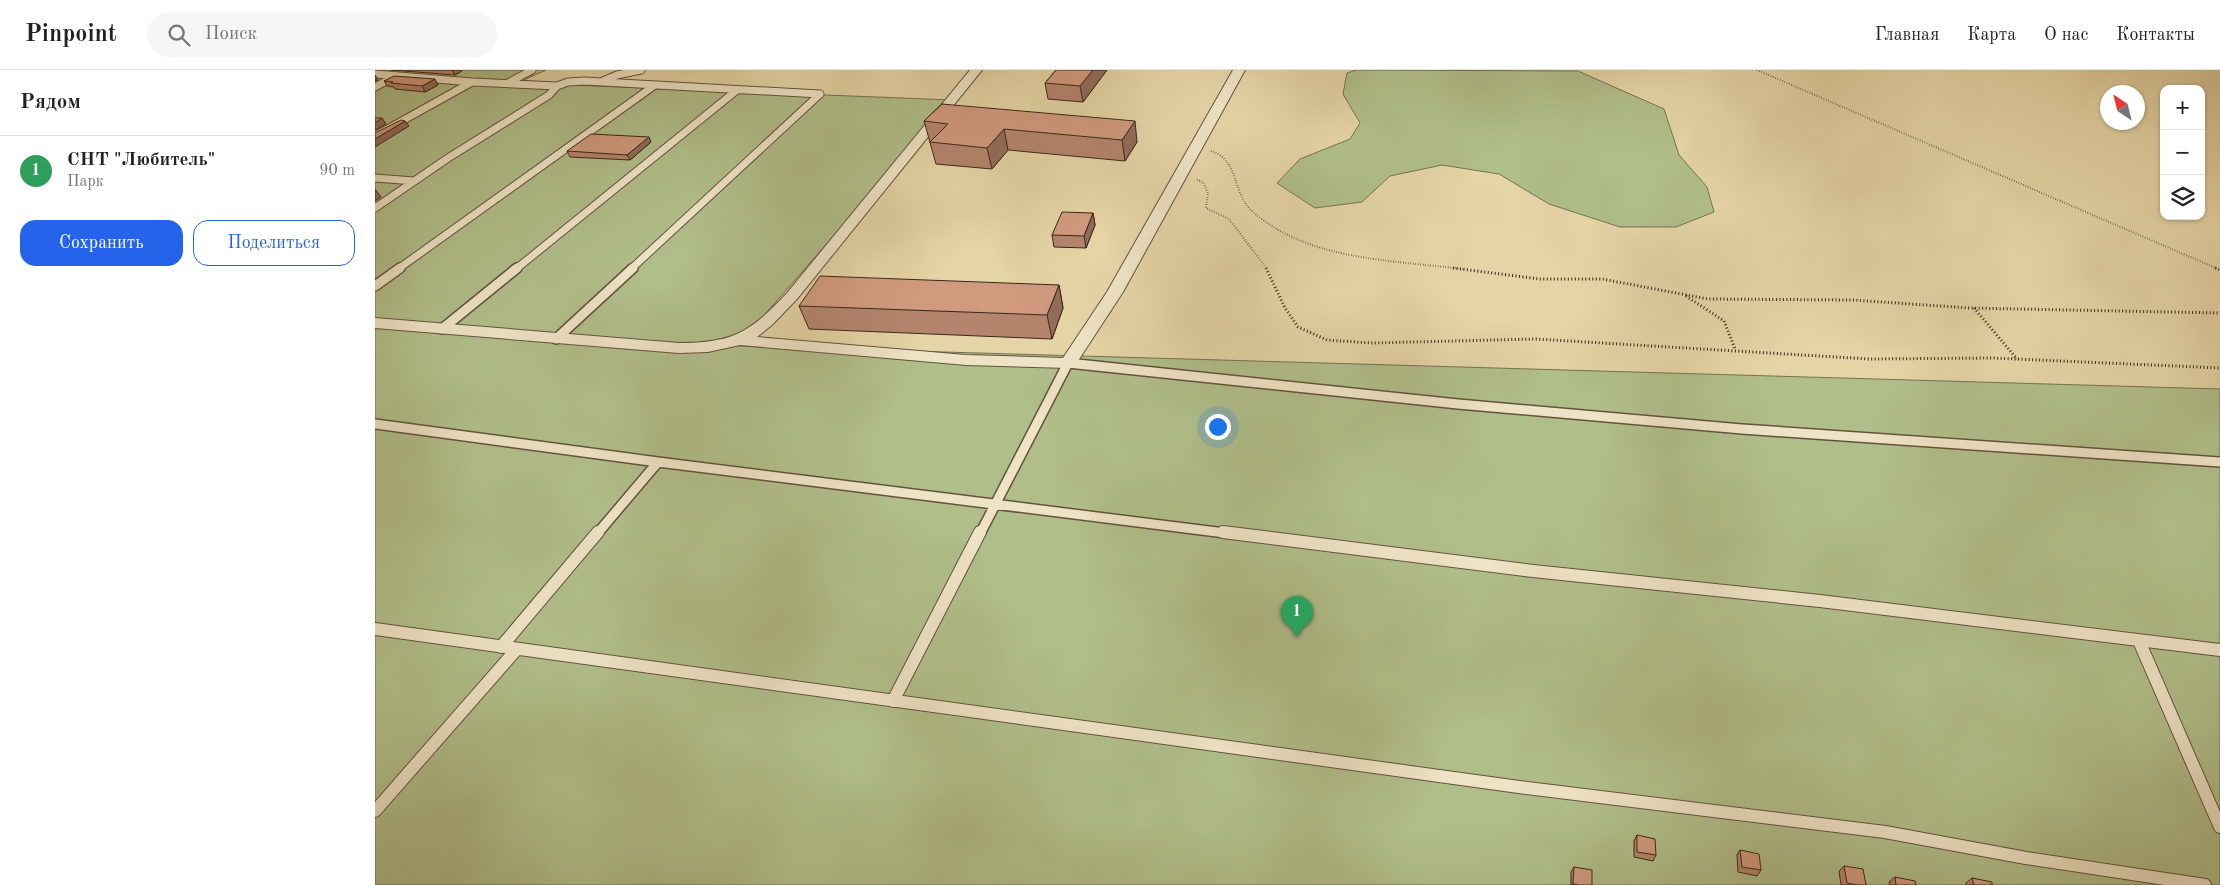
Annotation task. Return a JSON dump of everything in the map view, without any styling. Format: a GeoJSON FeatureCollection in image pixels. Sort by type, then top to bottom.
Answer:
{"type":"FeatureCollection","features":[{"type":"Feature","properties":{"kind":"street"},"geometry":{"type":"LineString","coordinates":[[736,341],[759,330],[792,296],[976,70]]}},
{"type":"Feature","properties":{"kind":"street"},"geometry":{"type":"LineString","coordinates":[[375,323],[556,339],[686,347],[710,346],[736,341],[763,341],[966,360],[1068,363],[1115,292],[1239,70]]}},
{"type":"Feature","properties":{"kind":"lane"},"geometry":{"type":"LineString","coordinates":[[507,84],[532,70]]}},
{"type":"Feature","properties":{"kind":"lane"},"geometry":{"type":"LineString","coordinates":[[602,82],[617,75],[641,70]]}},
{"type":"Feature","properties":{"kind":"lane"},"geometry":{"type":"LineString","coordinates":[[629,72],[652,70]]}},
{"type":"Feature","properties":{"kind":"lane"},"geometry":{"type":"LineString","coordinates":[[375,74],[507,84],[557,86],[576,81],[820,94],[556,339]]}},
{"type":"Feature","properties":{"kind":"lane"},"geometry":{"type":"LineString","coordinates":[[375,87],[397,75]]}},
{"type":"Feature","properties":{"kind":"lane"},"geometry":{"type":"LineString","coordinates":[[375,136],[472,82]]}},
{"type":"Feature","properties":{"kind":"lane"},"geometry":{"type":"LineString","coordinates":[[375,286],[655,85]]}},
{"type":"Feature","properties":{"kind":"lane"},"geometry":{"type":"LineString","coordinates":[[375,208],[549,95],[557,86]]}},
{"type":"Feature","properties":{"kind":"lane"},"geometry":{"type":"LineString","coordinates":[[441,329],[737,90]]}},
{"type":"Feature","properties":{"kind":"lane"},"geometry":{"type":"LineString","coordinates":[[375,178],[415,181]]}},
{"type":"Feature","properties":{"kind":"lane"},"geometry":{"type":"LineString","coordinates":[[893,701],[1068,363],[1458,404],[1742,430],[2220,462]]}},
{"type":"Feature","properties":{"kind":"lane"},"geometry":{"type":"LineString","coordinates":[[375,424],[995,505],[1533,571],[1820,601],[2220,650]]}},
{"type":"Feature","properties":{"kind":"lane"},"geometry":{"type":"LineString","coordinates":[[501,647],[658,462]]}},
{"type":"Feature","properties":{"kind":"lane"},"geometry":{"type":"LineString","coordinates":[[375,629],[516,650],[1519,787],[1885,832],[2026,858],[2205,885]]}},
{"type":"Feature","properties":{"kind":"lane"},"geometry":{"type":"LineString","coordinates":[[2139,641],[2220,827]]}},
{"type":"Feature","properties":{"kind":"lane"},"geometry":{"type":"LineString","coordinates":[[375,811],[516,650]]}},
{"type":"Feature","properties":{"kind":"path"},"geometry":{"type":"LineString","coordinates":[[1757,70],[2220,270]]}},
{"type":"Feature","properties":{"kind":"path"},"geometry":{"type":"LineString","coordinates":[[1196,149],[1221,154],[1230,164],[1236,184],[1249,210],[1273,227],[1311,244],[1344,254],[1539,279],[1602,279],[1708,299],[1854,300],[1974,308],[2220,313]]}},
{"type":"Feature","properties":{"kind":"path"},"geometry":{"type":"LineString","coordinates":[[1182,174],[1203,182],[1208,193],[1206,208],[1229,219],[1241,233],[1271,274],[1285,308],[1298,327],[1327,340],[1371,343],[1536,340],[1735,349],[1869,360],[2017,359],[2220,368]]}},
{"type":"Feature","properties":{"kind":"path"},"geometry":{"type":"LineString","coordinates":[[1683,294],[1724,321],[1735,349]]}},
{"type":"Feature","properties":{"kind":"path"},"geometry":{"type":"LineString","coordinates":[[1974,308],[2017,359]]}},
{"type":"Feature","properties":{"kind":"green space"},"geometry":{"type":"Polygon","coordinates":[[[375,70],[546,70],[517,83],[953,100],[737,346],[2220,389],[2220,885],[375,885],[375,70]]]}},
{"type":"Feature","properties":{"kind":"green space"},"geometry":{"type":"Polygon","coordinates":[[[1356,70],[1578,71],[1664,109],[1679,155],[1707,187],[1714,212],[1676,227],[1620,227],[1549,204],[1499,174],[1442,165],[1390,176],[1362,202],[1315,208],[1277,183],[1300,159],[1350,139],[1360,123],[1343,94],[1347,73],[1356,70]]]}},
{"type":"Feature","properties":{"kind":"building"},"geometry":{"type":"Polygon","coordinates":[[[1056,70],[1093,70],[1080,86],[1045,83],[1056,70]]]}},
{"type":"Feature","properties":{"kind":"building"},"geometry":{"type":"Polygon","coordinates":[[[394,76],[435,79],[422,86],[384,81],[394,76]]]}},
{"type":"Feature","properties":{"kind":"building"},"geometry":{"type":"Polygon","coordinates":[[[942,104],[1135,121],[1122,140],[1004,129],[987,148],[930,142],[948,124],[924,121],[942,104]]]}},
{"type":"Feature","properties":{"kind":"building"},"geometry":{"type":"Polygon","coordinates":[[[375,118],[382,118],[375,123],[375,118]]]}},
{"type":"Feature","properties":{"kind":"building"},"geometry":{"type":"Polygon","coordinates":[[[401,120],[405,121],[375,139],[375,133],[401,120]]]}},
{"type":"Feature","properties":{"kind":"building"},"geometry":{"type":"Polygon","coordinates":[[[591,134],[649,137],[627,155],[567,151],[591,134]]]}},
{"type":"Feature","properties":{"kind":"building"},"geometry":{"type":"Polygon","coordinates":[[[1062,212],[1093,213],[1084,236],[1052,235],[1062,212]]]}},
{"type":"Feature","properties":{"kind":"building"},"geometry":{"type":"Polygon","coordinates":[[[820,276],[1059,285],[1047,315],[799,306],[820,276]]]}},
{"type":"Feature","properties":{"kind":"building"},"geometry":{"type":"Polygon","coordinates":[[[1637,835],[1655,839],[1656,855],[1637,852],[1637,835]]]}},
{"type":"Feature","properties":{"kind":"building"},"geometry":{"type":"Polygon","coordinates":[[[1740,850],[1759,854],[1761,870],[1742,867],[1740,850]]]}},
{"type":"Feature","properties":{"kind":"building"},"geometry":{"type":"Polygon","coordinates":[[[1844,866],[1863,869],[1866,885],[1847,883],[1844,866]]]}},
{"type":"Feature","properties":{"kind":"building"},"geometry":{"type":"Polygon","coordinates":[[[1574,867],[1592,870],[1592,885],[1573,884],[1574,867]]]}},
{"type":"Feature","properties":{"kind":"building"},"geometry":{"type":"Polygon","coordinates":[[[1895,877],[1915,881],[1916,885],[1896,885],[1895,877]]]}},
{"type":"Feature","properties":{"kind":"building"},"geometry":{"type":"Polygon","coordinates":[[[1972,878],[1992,882],[1992,885],[1974,885],[1972,878]]]}},
{"type":"Feature","properties":{"kind":"place","name":"СНТ \"Любитель\""},"geometry":{"type":"Point","coordinates":[1297,637]}}]}
